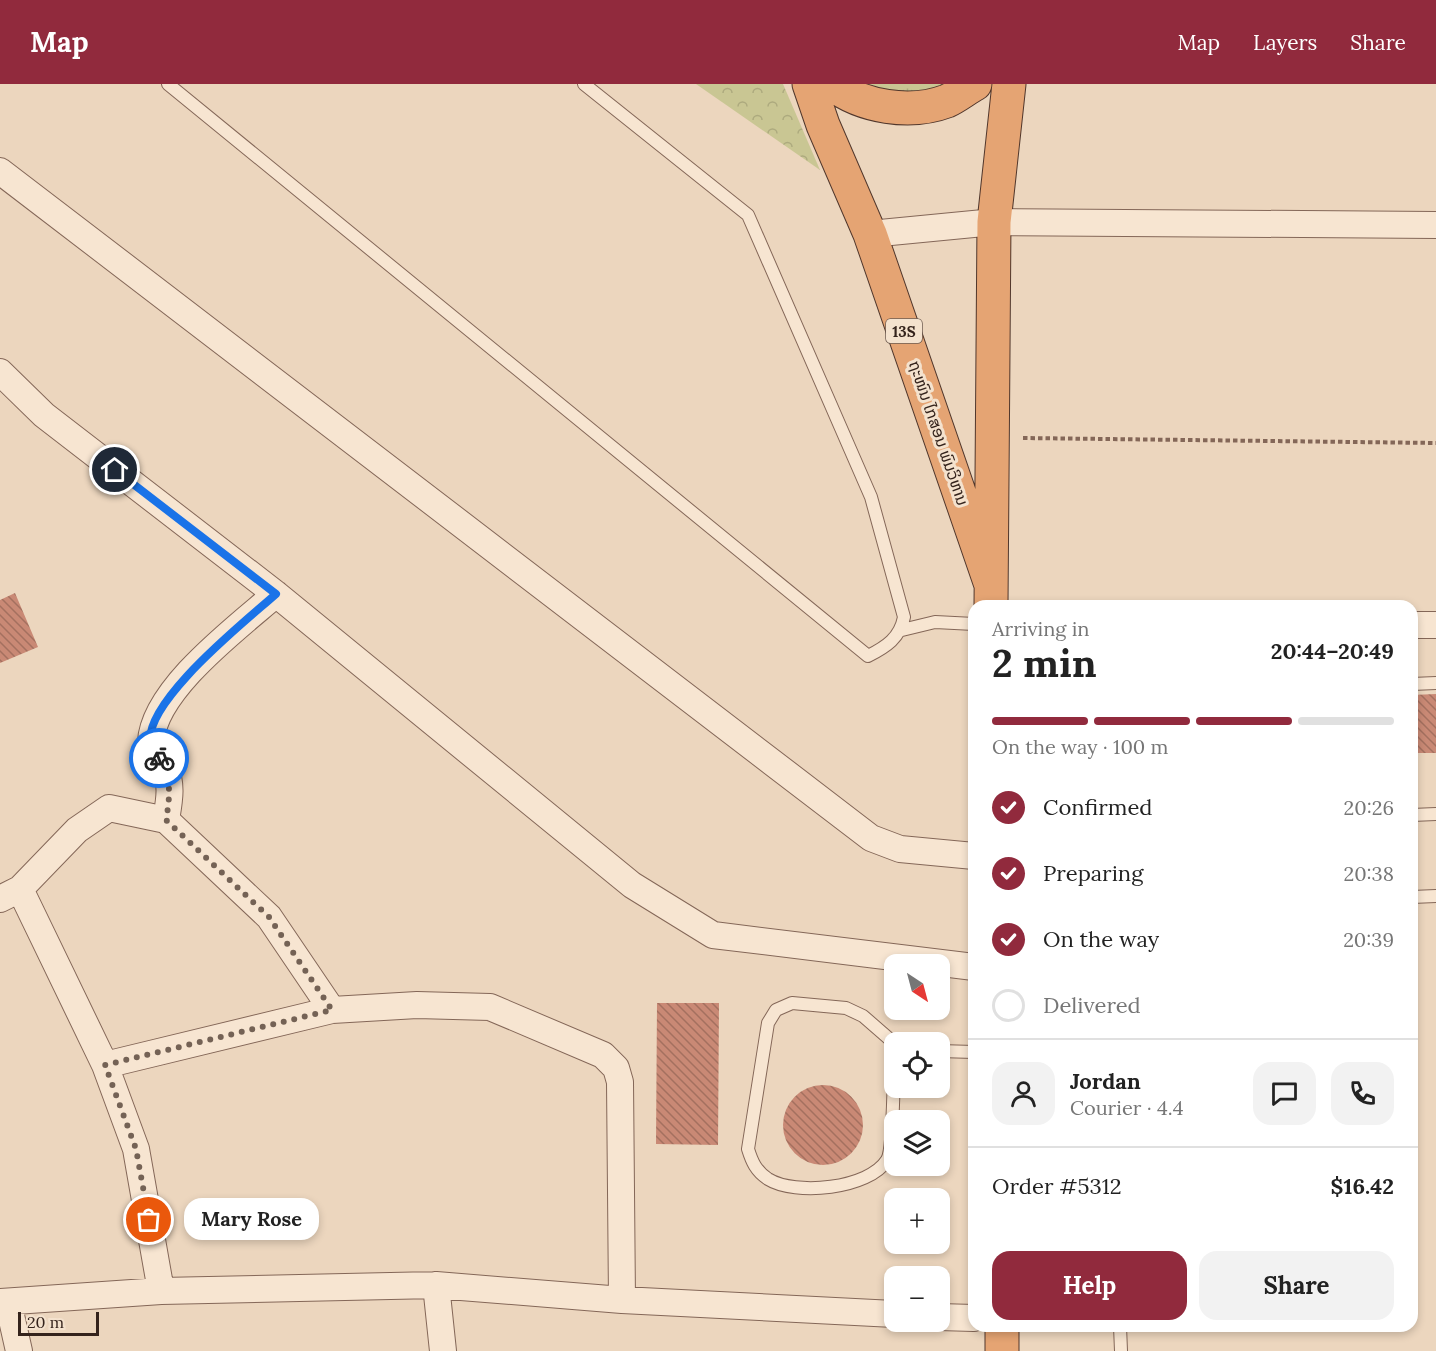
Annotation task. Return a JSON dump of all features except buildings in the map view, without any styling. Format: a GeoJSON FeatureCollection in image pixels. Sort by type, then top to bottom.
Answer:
{"type":"FeatureCollection","features":[{"type":"Feature","properties":{"kind":"highway","name":"ຖະໜົນ ໄກສອນ ພົມວິຫານ"},"geometry":{"type":"LineString","coordinates":[[809,84],[823,125],[870,234],[991,594]]}},
{"type":"Feature","properties":{"kind":"highway"},"geometry":{"type":"LineString","coordinates":[[832,84],[849,97],[900,109],[946,101],[975,84]]}},
{"type":"Feature","properties":{"kind":"highway","name":"ຖະໜົນ ໄກສອນ ພົມວິຫານ"},"geometry":{"type":"LineString","coordinates":[[991,594],[994,222],[1009,84]]}},
{"type":"Feature","properties":{"kind":"highway"},"geometry":{"type":"LineString","coordinates":[[1002,1332],[1002,1351]]}},
{"type":"Feature","properties":{"kind":"street"},"geometry":{"type":"LineString","coordinates":[[0,171],[872,838],[900,849],[968,855]]}},
{"type":"Feature","properties":{"kind":"street"},"geometry":{"type":"LineString","coordinates":[[870,234],[994,222],[1436,225]]}},
{"type":"Feature","properties":{"kind":"street"},"geometry":{"type":"LineString","coordinates":[[0,372],[44,415],[276,594],[632,885],[713,934],[968,966]]}},
{"type":"Feature","properties":{"kind":"street"},"geometry":{"type":"LineString","coordinates":[[166,820],[171,792],[165,768],[151,746],[154,721],[167,698],[188,675],[276,594]]}},
{"type":"Feature","properties":{"kind":"street"},"geometry":{"type":"LineString","coordinates":[[1418,625],[1436,625]]}},
{"type":"Feature","properties":{"kind":"street"},"geometry":{"type":"LineString","coordinates":[[161,1291],[136,1149],[105,1065],[10,894],[77,830],[109,808],[166,820],[269,917],[332,1010]]}},
{"type":"Feature","properties":{"kind":"street"},"geometry":{"type":"LineString","coordinates":[[105,1065],[332,1010],[417,1005],[490,1007],[603,1055],[616,1068],[620,1082],[622,1300]]}},
{"type":"Feature","properties":{"kind":"street"},"geometry":{"type":"LineString","coordinates":[[436,1285],[443,1351]]}},
{"type":"Feature","properties":{"kind":"street"},"geometry":{"type":"LineString","coordinates":[[19,1351],[4,1302],[161,1291],[436,1285],[622,1300],[884,1313]]}},
{"type":"Feature","properties":{"kind":"street"},"geometry":{"type":"LineString","coordinates":[[950,1317],[968,1318]]}},
{"type":"Feature","properties":{"kind":"lane"},"geometry":{"type":"LineString","coordinates":[[168,84],[868,656],[887,646],[902,630],[935,622],[968,624]]}},
{"type":"Feature","properties":{"kind":"lane"},"geometry":{"type":"LineString","coordinates":[[584,84],[748,215],[871,497],[904,617],[902,630]]}},
{"type":"Feature","properties":{"kind":"lane"},"geometry":{"type":"LineString","coordinates":[[1418,684],[1436,683]]}},
{"type":"Feature","properties":{"kind":"lane"},"geometry":{"type":"LineString","coordinates":[[1418,815],[1436,814]]}},
{"type":"Feature","properties":{"kind":"lane"},"geometry":{"type":"LineString","coordinates":[[1418,897],[1436,896]]}},
{"type":"Feature","properties":{"kind":"lane"},"geometry":{"type":"LineString","coordinates":[[884,1034],[863,1016],[846,1008],[792,1003],[776,1010],[768,1023],[748,1149],[754,1167],[767,1179],[783,1186],[824,1186],[860,1182],[877,1173],[889,1158],[893,1098]]}},
{"type":"Feature","properties":{"kind":"lane"},"geometry":{"type":"LineString","coordinates":[[950,1051],[968,1052]]}},
{"type":"Feature","properties":{"kind":"lane"},"geometry":{"type":"LineString","coordinates":[[1120,1332],[1120,1351]]}},
{"type":"Feature","properties":{"kind":"path"},"geometry":{"type":"LineString","coordinates":[[994,438],[1436,443]]}},
{"type":"Feature","properties":{"kind":"green space"},"geometry":{"type":"Polygon","coordinates":[[[696,84],[783,84],[820,170],[696,84]]]}},
{"type":"Feature","properties":{"kind":"green space"},"geometry":{"type":"Polygon","coordinates":[[[843,84],[960,84],[901,101],[843,84]]]}},
{"type":"Feature","properties":{"kind":"way so far"},"geometry":{"type":"LineString","coordinates":[[149,1220],[136,1149],[105,1065],[332,1010],[269,917],[166,820],[171,792],[165,768],[159,758]]}},
{"type":"Feature","properties":{"kind":"place","name":"Mary Rose"},"geometry":{"type":"Point","coordinates":[149,1220]}},
{"type":"Feature","properties":{"kind":"route"},"geometry":{"type":"LineString","coordinates":[[115,470],[276,594],[210,653],[167,698],[154,721],[151,746],[159,758]]}}]}
